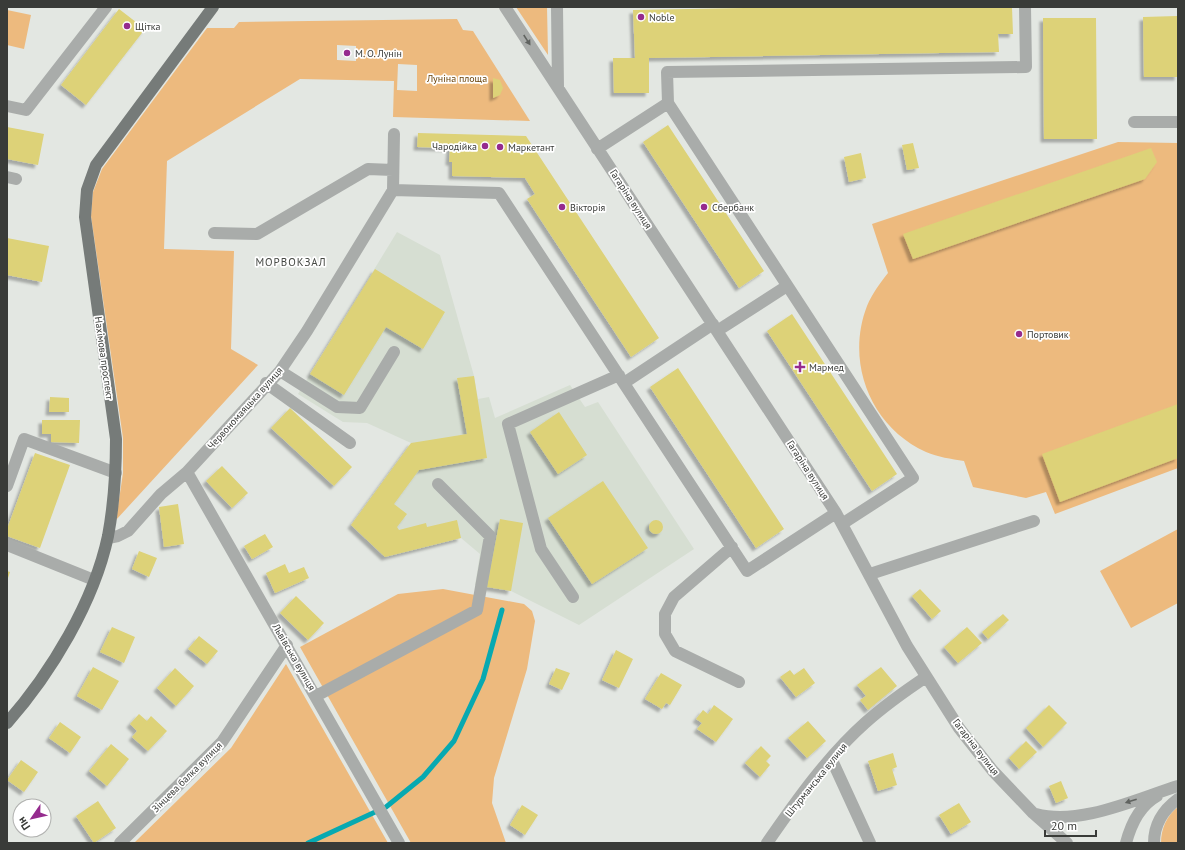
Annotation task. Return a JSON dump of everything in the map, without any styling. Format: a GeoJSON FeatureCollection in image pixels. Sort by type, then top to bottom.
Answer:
{"type":"FeatureCollection","features":[{"type":"Feature","properties":{"kind":"main road","name":"Нахімова проспект"},"geometry":{"type":"LineString","coordinates":[[7,723],[38,685],[60,650],[94,580],[108,538],[116,473],[116,439],[84,217],[87,190],[96,165],[213,7]]}},
{"type":"Feature","properties":{"kind":"street"},"geometry":{"type":"LineString","coordinates":[[7,106],[26,110],[106,7]]}},
{"type":"Feature","properties":{"kind":"street","name":"Гагаріна вулиця"},"geometry":{"type":"LineString","coordinates":[[505,7],[836,513],[870,574],[907,646],[960,728],[993,771],[1033,814],[1067,843]]}},
{"type":"Feature","properties":{"kind":"street"},"geometry":{"type":"LineString","coordinates":[[557,7],[558,88]]}},
{"type":"Feature","properties":{"kind":"street"},"geometry":{"type":"LineString","coordinates":[[842,524],[913,478],[668,103],[667,72],[1026,67],[1026,7]]}},
{"type":"Feature","properties":{"kind":"street"},"geometry":{"type":"LineString","coordinates":[[597,149],[668,103]]}},
{"type":"Feature","properties":{"kind":"street"},"geometry":{"type":"LineString","coordinates":[[1134,122],[1178,122]]}},
{"type":"Feature","properties":{"kind":"street"},"geometry":{"type":"LineString","coordinates":[[394,134],[393,190],[499,193],[747,571],[836,513]]}},
{"type":"Feature","properties":{"kind":"street"},"geometry":{"type":"LineString","coordinates":[[214,233],[257,234],[368,169],[393,170]]}},
{"type":"Feature","properties":{"kind":"street","name":"Червономаяцька вулиця"},"geometry":{"type":"LineString","coordinates":[[108,538],[118,536],[128,531],[161,494],[187,472],[266,383],[280,371],[307,331],[393,190]]}},
{"type":"Feature","properties":{"kind":"street"},"geometry":{"type":"LineString","coordinates":[[573,597],[541,549],[508,424],[621,379],[715,328],[787,286]]}},
{"type":"Feature","properties":{"kind":"street"},"geometry":{"type":"LineString","coordinates":[[280,371],[337,407],[360,408],[394,352]]}},
{"type":"Feature","properties":{"kind":"street"},"geometry":{"type":"LineString","coordinates":[[266,383],[350,443]]}},
{"type":"Feature","properties":{"kind":"street"},"geometry":{"type":"LineString","coordinates":[[7,486],[24,439],[116,473]]}},
{"type":"Feature","properties":{"kind":"street","name":"Львівська вулиця"},"geometry":{"type":"LineString","coordinates":[[187,472],[397,840]]}},
{"type":"Feature","properties":{"kind":"street"},"geometry":{"type":"LineString","coordinates":[[316,696],[477,610],[490,536],[438,484]]}},
{"type":"Feature","properties":{"kind":"street"},"geometry":{"type":"LineString","coordinates":[[870,574],[1034,521]]}},
{"type":"Feature","properties":{"kind":"street"},"geometry":{"type":"LineString","coordinates":[[7,545],[94,580]]}},
{"type":"Feature","properties":{"kind":"street"},"geometry":{"type":"LineString","coordinates":[[732,547],[674,596],[664,614],[665,634],[674,651],[739,682]]}},
{"type":"Feature","properties":{"kind":"street","name":"Зінцева балка вулиця"},"geometry":{"type":"LineString","coordinates":[[120,843],[222,742],[287,645]]}},
{"type":"Feature","properties":{"kind":"street","name":"Штурманська вулиця"},"geometry":{"type":"LineString","coordinates":[[767,843],[798,798],[831,758],[864,723],[894,699],[926,677]]}},
{"type":"Feature","properties":{"kind":"street"},"geometry":{"type":"LineString","coordinates":[[831,758],[870,843]]}},
{"type":"Feature","properties":{"kind":"street"},"geometry":{"type":"LineString","coordinates":[[1033,814],[1051,818],[1080,816],[1173,788]]}},
{"type":"Feature","properties":{"kind":"street"},"geometry":{"type":"LineString","coordinates":[[1126,843],[1131,826],[1140,811],[1152,798],[1173,788]]}},
{"type":"Feature","properties":{"kind":"street"},"geometry":{"type":"LineString","coordinates":[[1154,843],[1157,824],[1163,813],[1178,799]]}},
{"type":"Feature","properties":{"kind":"shaded area"},"geometry":{"type":"Polygon","coordinates":[[[397,232],[440,255],[474,376],[478,399],[489,397],[495,418],[570,385],[585,407],[598,402],[694,549],[579,625],[511,591],[475,585],[480,554],[461,538],[385,557],[351,525],[411,443],[367,423],[343,422],[298,394],[397,232]]]}},
{"type":"Feature","properties":{"kind":"green space"},"geometry":{"type":"Polygon","coordinates":[[[516,7],[547,7],[548,55],[516,7]]]}},
{"type":"Feature","properties":{"kind":"green space"},"geometry":{"type":"Polygon","coordinates":[[[7,10],[31,15],[24,49],[7,45],[7,10]]]}},
{"type":"Feature","properties":{"kind":"green space","name":"Луніна площа"},"geometry":{"type":"Polygon","coordinates":[[[457,19],[463,30],[473,31],[530,121],[393,117],[394,81],[300,79],[167,161],[164,249],[234,251],[231,349],[258,365],[116,520],[123,473],[123,438],[91,216],[93,192],[102,169],[207,28],[234,28],[239,22],[457,19]],[[337,45],[337,60],[356,61],[356,46],[337,45]],[[398,64],[397,90],[417,91],[417,65],[398,64]]]}},
{"type":"Feature","properties":{"kind":"green space","name":"Портовик"},"geometry":{"type":"Polygon","coordinates":[[[1118,142],[1178,143],[1178,468],[1055,514],[1046,492],[1026,498],[973,487],[964,461],[931,454],[907,441],[890,427],[877,410],[861,371],[859,349],[861,328],[867,306],[876,289],[888,273],[872,224],[1118,142]]]}},
{"type":"Feature","properties":{"kind":"green space"},"geometry":{"type":"Polygon","coordinates":[[[1178,529],[1178,603],[1131,628],[1100,571],[1178,529]]]}},
{"type":"Feature","properties":{"kind":"green space"},"geometry":{"type":"Polygon","coordinates":[[[443,589],[524,604],[532,611],[535,621],[527,669],[494,778],[492,803],[506,843],[411,843],[300,647],[398,594],[443,589]]]}},
{"type":"Feature","properties":{"kind":"green space"},"geometry":{"type":"Polygon","coordinates":[[[286,664],[388,843],[134,843],[231,748],[286,664]]]}},
{"type":"Feature","properties":{"kind":"green space"},"geometry":{"type":"Polygon","coordinates":[[[1178,807],[1178,843],[1161,843],[1165,823],[1174,810],[1178,807]]]}},
{"type":"Feature","properties":{"kind":"building"},"geometry":{"type":"Polygon","coordinates":[[[802,7],[1012,7],[1013,34],[998,34],[999,52],[649,58],[649,93],[614,93],[613,58],[635,58],[633,10],[802,7]]]}},
{"type":"Feature","properties":{"kind":"building"},"geometry":{"type":"Polygon","coordinates":[[[119,9],[145,29],[86,105],[61,85],[119,9]]]}},
{"type":"Feature","properties":{"kind":"building"},"geometry":{"type":"Polygon","coordinates":[[[1177,16],[1178,77],[1144,77],[1143,17],[1177,16]]]}},
{"type":"Feature","properties":{"kind":"building"},"geometry":{"type":"Polygon","coordinates":[[[1043,18],[1096,18],[1097,139],[1044,139],[1043,18]]]}},
{"type":"Feature","properties":{"kind":"building"},"geometry":{"type":"Polygon","coordinates":[[[493,78],[500,80],[503,88],[500,95],[493,98],[493,78]]]}},
{"type":"Feature","properties":{"kind":"building"},"geometry":{"type":"Polygon","coordinates":[[[668,125],[764,271],[739,288],[643,142],[668,125]]]}},
{"type":"Feature","properties":{"kind":"building"},"geometry":{"type":"Polygon","coordinates":[[[7,127],[44,134],[38,165],[7,159],[7,127]]]}},
{"type":"Feature","properties":{"kind":"building"},"geometry":{"type":"Polygon","coordinates":[[[418,133],[526,136],[659,338],[631,357],[527,199],[535,194],[525,178],[452,176],[452,162],[449,162],[450,148],[417,147],[418,133]]]}},
{"type":"Feature","properties":{"kind":"building"},"geometry":{"type":"Polygon","coordinates":[[[913,143],[919,168],[907,170],[902,145],[913,143]]]}},
{"type":"Feature","properties":{"kind":"building"},"geometry":{"type":"Polygon","coordinates":[[[1151,148],[1157,162],[1145,179],[913,259],[903,234],[1151,148]]]}},
{"type":"Feature","properties":{"kind":"building"},"geometry":{"type":"Polygon","coordinates":[[[861,153],[866,178],[849,182],[844,157],[861,153]]]}},
{"type":"Feature","properties":{"kind":"building"},"geometry":{"type":"Polygon","coordinates":[[[7,238],[49,246],[42,282],[7,275],[7,238]]]}},
{"type":"Feature","properties":{"kind":"building"},"geometry":{"type":"Polygon","coordinates":[[[375,269],[445,312],[423,349],[386,327],[344,395],[310,374],[375,269]]]}},
{"type":"Feature","properties":{"kind":"building"},"geometry":{"type":"Polygon","coordinates":[[[792,314],[897,474],[872,491],[767,331],[792,314]]]}},
{"type":"Feature","properties":{"kind":"building"},"geometry":{"type":"Polygon","coordinates":[[[678,368],[784,529],[756,548],[650,387],[678,368]]]}},
{"type":"Feature","properties":{"kind":"building"},"geometry":{"type":"Polygon","coordinates":[[[474,376],[487,458],[419,470],[394,504],[407,514],[397,527],[399,530],[426,523],[427,527],[457,520],[461,538],[385,557],[351,525],[411,443],[467,434],[457,378],[474,376]]]}},
{"type":"Feature","properties":{"kind":"building"},"geometry":{"type":"Polygon","coordinates":[[[50,397],[69,398],[69,412],[49,412],[50,397]]]}},
{"type":"Feature","properties":{"kind":"building"},"geometry":{"type":"Polygon","coordinates":[[[1178,404],[1178,458],[1060,502],[1042,454],[1178,404]]]}},
{"type":"Feature","properties":{"kind":"building"},"geometry":{"type":"Polygon","coordinates":[[[290,408],[352,467],[334,486],[271,428],[290,408]]]}},
{"type":"Feature","properties":{"kind":"building"},"geometry":{"type":"Polygon","coordinates":[[[559,412],[587,455],[558,474],[530,432],[559,412]]]}},
{"type":"Feature","properties":{"kind":"building"},"geometry":{"type":"Polygon","coordinates":[[[42,420],[80,420],[79,443],[51,442],[51,434],[42,434],[42,420]]]}},
{"type":"Feature","properties":{"kind":"building"},"geometry":{"type":"Polygon","coordinates":[[[35,453],[70,465],[40,548],[7,536],[7,529],[35,453]]]}},
{"type":"Feature","properties":{"kind":"building"},"geometry":{"type":"Polygon","coordinates":[[[222,466],[248,493],[232,508],[206,481],[222,466]]]}},
{"type":"Feature","properties":{"kind":"building"},"geometry":{"type":"Polygon","coordinates":[[[603,481],[648,548],[592,584],[548,518],[603,481]]]}},
{"type":"Feature","properties":{"kind":"building"},"geometry":{"type":"Polygon","coordinates":[[[178,504],[184,544],[164,547],[159,507],[178,504]]]}},
{"type":"Feature","properties":{"kind":"building"},"geometry":{"type":"Polygon","coordinates":[[[500,519],[523,523],[511,591],[487,587],[500,519]]]}},
{"type":"Feature","properties":{"kind":"building"},"geometry":{"type":"Polygon","coordinates":[[[656,520],[661,522],[663,527],[661,532],[656,534],[651,532],[649,527],[651,522],[656,520]]]}},
{"type":"Feature","properties":{"kind":"building"},"geometry":{"type":"Polygon","coordinates":[[[265,534],[273,547],[252,559],[244,546],[265,534]]]}},
{"type":"Feature","properties":{"kind":"building"},"geometry":{"type":"Polygon","coordinates":[[[139,551],[157,558],[149,577],[132,569],[139,551]]]}},
{"type":"Feature","properties":{"kind":"building"},"geometry":{"type":"Polygon","coordinates":[[[285,564],[289,573],[304,567],[309,578],[275,593],[266,573],[285,564]]]}},
{"type":"Feature","properties":{"kind":"building"},"geometry":{"type":"Polygon","coordinates":[[[7,571],[10,572],[7,581],[7,571]]]}},
{"type":"Feature","properties":{"kind":"building"},"geometry":{"type":"Polygon","coordinates":[[[920,589],[941,611],[932,619],[912,596],[920,589]]]}},
{"type":"Feature","properties":{"kind":"building"},"geometry":{"type":"Polygon","coordinates":[[[296,596],[324,623],[308,640],[280,613],[296,596]]]}},
{"type":"Feature","properties":{"kind":"building"},"geometry":{"type":"Polygon","coordinates":[[[1003,614],[1009,620],[988,639],[982,632],[1003,614]]]}},
{"type":"Feature","properties":{"kind":"building"},"geometry":{"type":"Polygon","coordinates":[[[112,627],[135,637],[124,663],[100,652],[112,627]]]}},
{"type":"Feature","properties":{"kind":"building"},"geometry":{"type":"Polygon","coordinates":[[[967,627],[982,643],[958,663],[944,647],[967,627]]]}},
{"type":"Feature","properties":{"kind":"building"},"geometry":{"type":"Polygon","coordinates":[[[199,636],[218,651],[207,664],[188,649],[199,636]]]}},
{"type":"Feature","properties":{"kind":"building"},"geometry":{"type":"Polygon","coordinates":[[[616,650],[633,659],[619,688],[602,680],[616,650]]]}},
{"type":"Feature","properties":{"kind":"building"},"geometry":{"type":"Polygon","coordinates":[[[93,667],[119,681],[102,710],[77,696],[93,667]]]}},
{"type":"Feature","properties":{"kind":"building"},"geometry":{"type":"Polygon","coordinates":[[[881,667],[897,686],[868,710],[860,700],[866,696],[857,685],[881,667]]]}},
{"type":"Feature","properties":{"kind":"building"},"geometry":{"type":"Polygon","coordinates":[[[175,668],[194,686],[176,706],[157,688],[175,668]]]}},
{"type":"Feature","properties":{"kind":"building"},"geometry":{"type":"Polygon","coordinates":[[[556,668],[570,673],[562,690],[549,684],[556,668]]]}},
{"type":"Feature","properties":{"kind":"building"},"geometry":{"type":"Polygon","coordinates":[[[804,668],[815,683],[796,697],[780,677],[790,670],[794,675],[804,668]]]}},
{"type":"Feature","properties":{"kind":"building"},"geometry":{"type":"Polygon","coordinates":[[[661,673],[682,685],[670,705],[666,703],[662,709],[645,699],[661,673]]]}},
{"type":"Feature","properties":{"kind":"building"},"geometry":{"type":"Polygon","coordinates":[[[714,705],[733,719],[716,742],[697,729],[702,723],[696,719],[703,710],[708,714],[714,705]]]}},
{"type":"Feature","properties":{"kind":"building"},"geometry":{"type":"Polygon","coordinates":[[[1049,705],[1067,723],[1043,747],[1026,728],[1049,705]]]}},
{"type":"Feature","properties":{"kind":"building"},"geometry":{"type":"Polygon","coordinates":[[[139,714],[147,721],[151,716],[167,731],[148,751],[132,737],[137,731],[130,724],[139,714]]]}},
{"type":"Feature","properties":{"kind":"building"},"geometry":{"type":"Polygon","coordinates":[[[808,721],[826,741],[807,758],[788,738],[808,721]]]}},
{"type":"Feature","properties":{"kind":"building"},"geometry":{"type":"Polygon","coordinates":[[[60,722],[81,737],[70,753],[49,738],[60,722]]]}},
{"type":"Feature","properties":{"kind":"building"},"geometry":{"type":"Polygon","coordinates":[[[1026,741],[1037,752],[1019,769],[1009,758],[1026,741]]]}},
{"type":"Feature","properties":{"kind":"building"},"geometry":{"type":"Polygon","coordinates":[[[111,744],[129,759],[107,786],[89,771],[111,744]]]}},
{"type":"Feature","properties":{"kind":"building"},"geometry":{"type":"Polygon","coordinates":[[[761,746],[771,756],[766,761],[770,765],[760,777],[745,763],[761,746]]]}},
{"type":"Feature","properties":{"kind":"building"},"geometry":{"type":"Polygon","coordinates":[[[893,753],[897,767],[892,769],[897,785],[878,791],[868,761],[893,753]]]}},
{"type":"Feature","properties":{"kind":"building"},"geometry":{"type":"Polygon","coordinates":[[[21,760],[38,772],[24,792],[7,780],[21,760]]]}},
{"type":"Feature","properties":{"kind":"building"},"geometry":{"type":"Polygon","coordinates":[[[1061,781],[1068,798],[1056,803],[1049,786],[1061,781]]]}},
{"type":"Feature","properties":{"kind":"building"},"geometry":{"type":"Polygon","coordinates":[[[98,801],[116,828],[94,843],[76,816],[98,801]]]}},
{"type":"Feature","properties":{"kind":"building"},"geometry":{"type":"Polygon","coordinates":[[[959,803],[971,822],[951,834],[939,815],[959,803]]]}},
{"type":"Feature","properties":{"kind":"building"},"geometry":{"type":"Polygon","coordinates":[[[522,805],[538,815],[525,835],[510,825],[522,805]]]}},
{"type":"Feature","properties":{"kind":"waterway"},"geometry":{"type":"LineString","coordinates":[[308,843],[386,807],[423,777],[454,741],[483,679],[502,610]]}},
{"type":"Feature","properties":{"kind":"place","name":"Noble"},"geometry":{"type":"Point","coordinates":[641,17]}},
{"type":"Feature","properties":{"kind":"place","name":"Щітка"},"geometry":{"type":"Point","coordinates":[127,26]}},
{"type":"Feature","properties":{"kind":"place","name":"М. О. Лунін"},"geometry":{"type":"Point","coordinates":[347,53]}},
{"type":"Feature","properties":{"kind":"place","name":"Чародійка"},"geometry":{"type":"Point","coordinates":[485,146]}},
{"type":"Feature","properties":{"kind":"place","name":"Маркетант"},"geometry":{"type":"Point","coordinates":[500,147]}},
{"type":"Feature","properties":{"kind":"place","name":"Вікторія"},"geometry":{"type":"Point","coordinates":[562,207]}},
{"type":"Feature","properties":{"kind":"place","name":"Сбербанк"},"geometry":{"type":"Point","coordinates":[704,207]}},
{"type":"Feature","properties":{"kind":"place","name":"Портовик"},"geometry":{"type":"Point","coordinates":[1019,334]}},
{"type":"Feature","properties":{"kind":"place","name":"Мармед"},"geometry":{"type":"Point","coordinates":[800,367]}},
{"type":"Feature","properties":{"kind":"district","name":"МОРВОКЗАЛ"},"geometry":{"type":"Point","coordinates":[291,262]}}]}
